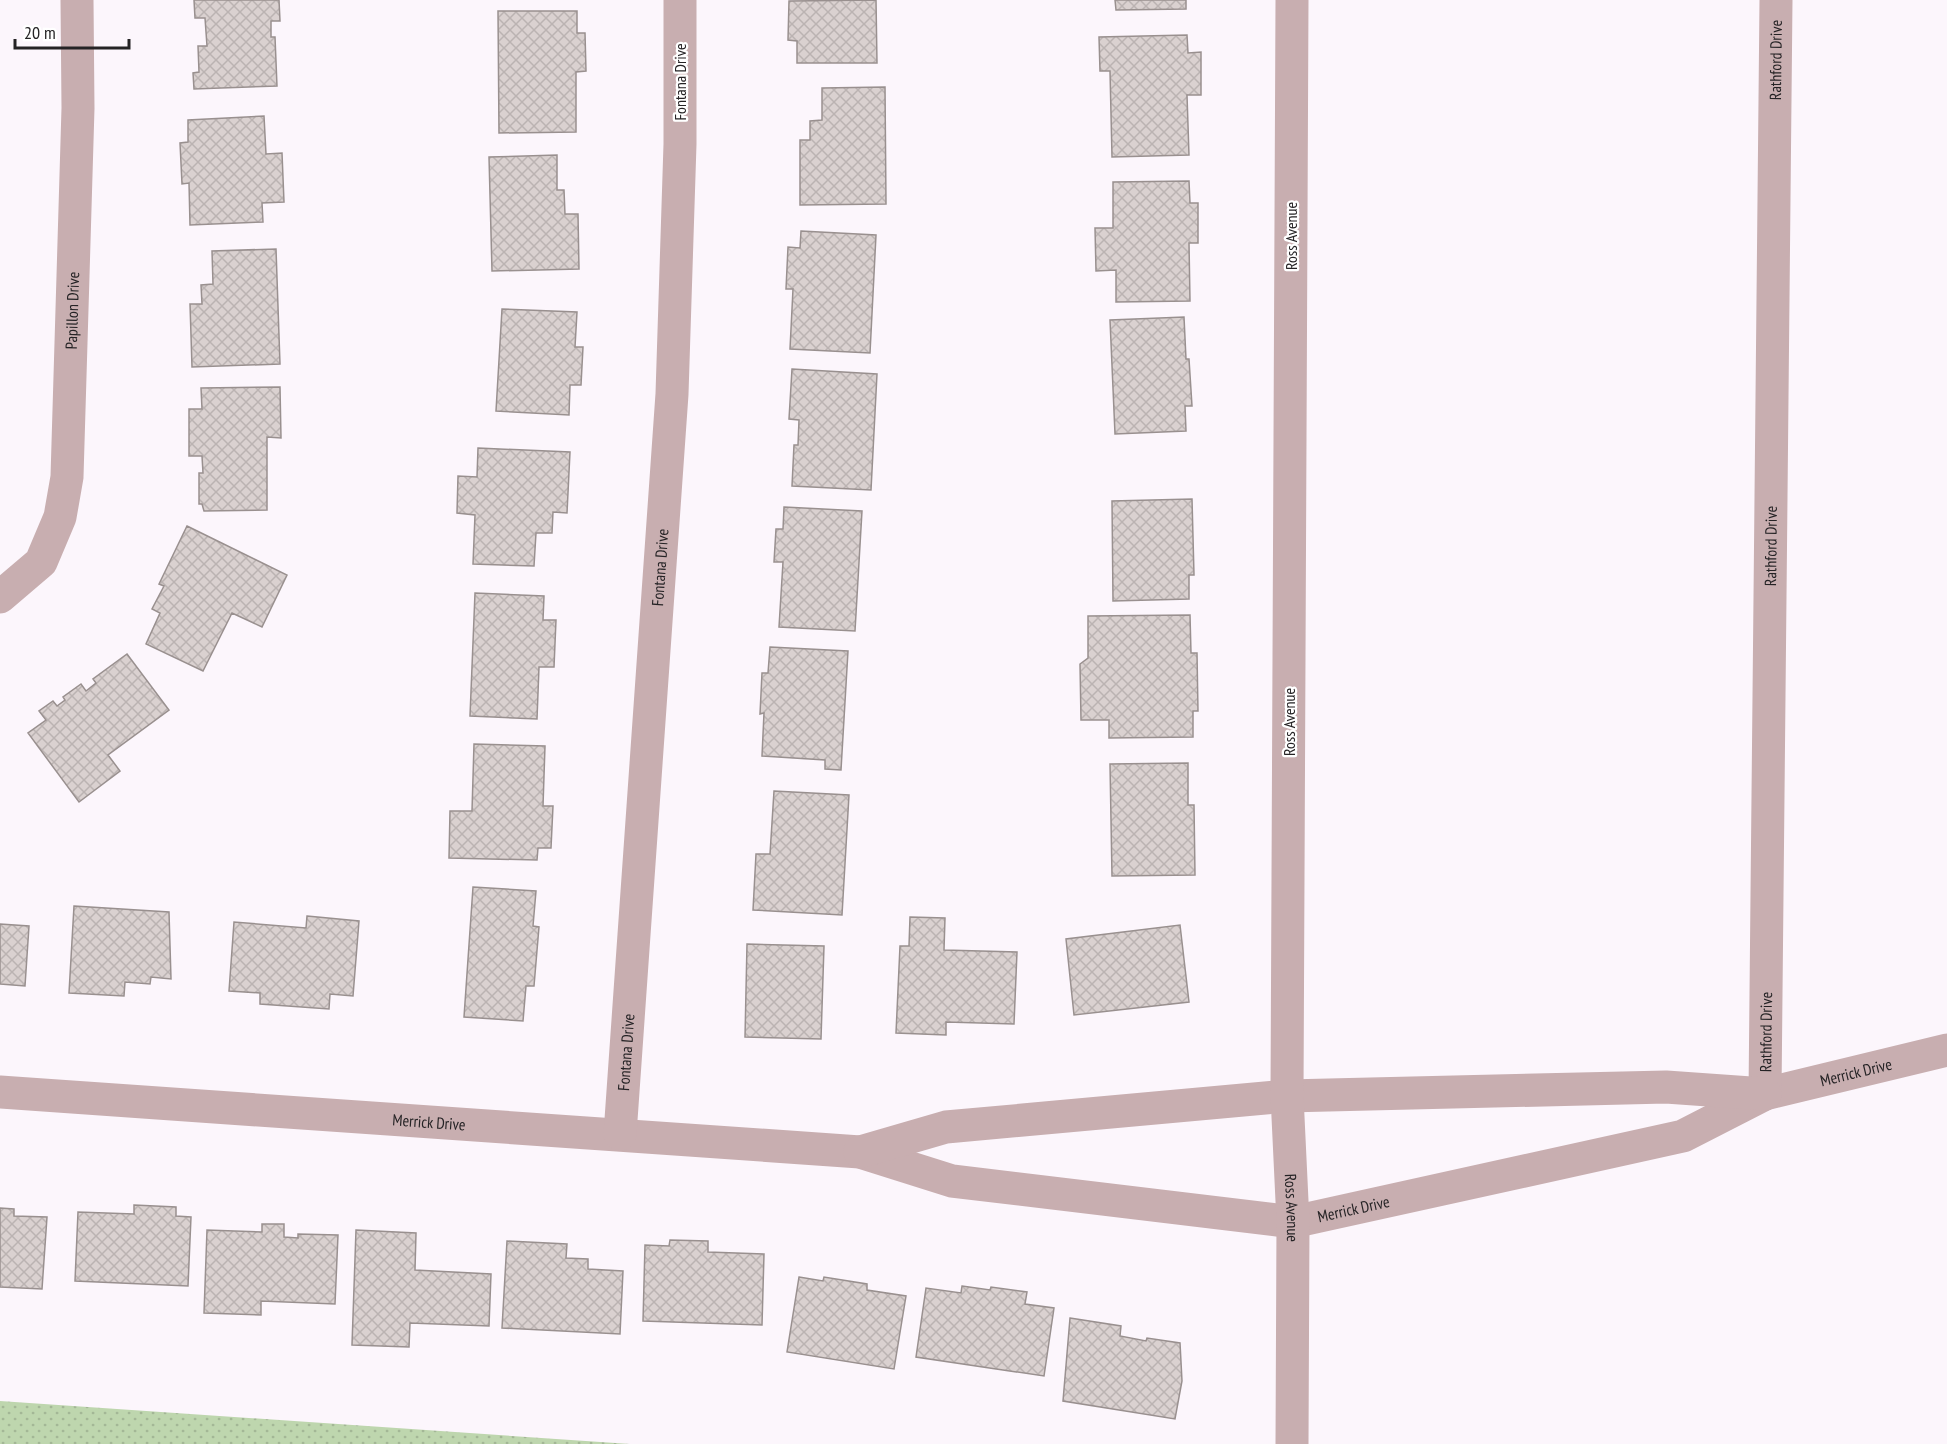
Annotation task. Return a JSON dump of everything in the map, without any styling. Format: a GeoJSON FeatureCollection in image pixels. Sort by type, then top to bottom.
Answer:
{"type":"FeatureCollection","features":[{"type":"Feature","properties":{"kind":"street","name":"Papillon Drive"},"geometry":{"type":"LineString","coordinates":[[0,597],[41,562],[60,517],[68,477],[78,108],[77,0]]}},
{"type":"Feature","properties":{"kind":"street","name":"Fontana Drive"},"geometry":{"type":"LineString","coordinates":[[620,1134],[672,394],[680,144],[680,0]]}},
{"type":"Feature","properties":{"kind":"street","name":"Ross Avenue"},"geometry":{"type":"LineString","coordinates":[[1292,0],[1287,1096],[1293,1222],[1292,1444]]}},
{"type":"Feature","properties":{"kind":"street","name":"Rathford Drive"},"geometry":{"type":"LineString","coordinates":[[1765,1094],[1776,0]]}},
{"type":"Feature","properties":{"kind":"street","name":"Merrick Drive"},"geometry":{"type":"LineString","coordinates":[[0,1092],[860,1152],[952,1181],[1293,1222],[1683,1136],[1765,1094],[1947,1050]]}},
{"type":"Feature","properties":{"kind":"street","name":"Merrick Drive"},"geometry":{"type":"LineString","coordinates":[[860,1152],[946,1127],[1287,1096],[1666,1087],[1765,1094]]}},
{"type":"Feature","properties":{"kind":"green space"},"geometry":{"type":"Polygon","coordinates":[[[0,1401],[630,1444],[0,1444],[0,1401]]]}},
{"type":"Feature","properties":{"kind":"building"},"geometry":{"type":"Polygon","coordinates":[[[194,0],[279,0],[280,21],[271,21],[271,37],[275,37],[277,86],[194,89],[193,73],[199,72],[198,46],[207,46],[205,18],[195,18],[194,0]]]}},
{"type":"Feature","properties":{"kind":"building"},"geometry":{"type":"Polygon","coordinates":[[[876,0],[877,63],[797,63],[797,41],[788,40],[789,1],[876,0]]]}},
{"type":"Feature","properties":{"kind":"building"},"geometry":{"type":"Polygon","coordinates":[[[1115,0],[1186,0],[1186,9],[1116,10],[1115,0]]]}},
{"type":"Feature","properties":{"kind":"building"},"geometry":{"type":"Polygon","coordinates":[[[498,11],[577,11],[577,33],[585,33],[586,71],[576,72],[576,132],[499,133],[498,11]]]}},
{"type":"Feature","properties":{"kind":"building"},"geometry":{"type":"Polygon","coordinates":[[[1187,35],[1188,53],[1201,52],[1201,95],[1187,95],[1189,155],[1112,157],[1110,71],[1100,71],[1099,37],[1187,35]]]}},
{"type":"Feature","properties":{"kind":"building"},"geometry":{"type":"Polygon","coordinates":[[[885,87],[886,204],[800,205],[800,140],[810,140],[810,121],[822,120],[822,88],[885,87]]]}},
{"type":"Feature","properties":{"kind":"building"},"geometry":{"type":"Polygon","coordinates":[[[264,116],[266,154],[282,153],[284,202],[262,203],[263,222],[190,225],[189,183],[182,184],[180,143],[188,142],[188,120],[264,116]]]}},
{"type":"Feature","properties":{"kind":"building"},"geometry":{"type":"Polygon","coordinates":[[[557,155],[557,190],[564,190],[565,214],[578,214],[579,269],[492,271],[489,157],[557,155]]]}},
{"type":"Feature","properties":{"kind":"building"},"geometry":{"type":"Polygon","coordinates":[[[1189,181],[1190,203],[1198,203],[1198,243],[1189,243],[1190,301],[1116,302],[1116,270],[1096,271],[1095,228],[1113,228],[1113,182],[1189,181]]]}},
{"type":"Feature","properties":{"kind":"building"},"geometry":{"type":"Polygon","coordinates":[[[801,231],[876,235],[870,353],[790,349],[793,289],[786,289],[788,247],[800,248],[801,231]]]}},
{"type":"Feature","properties":{"kind":"building"},"geometry":{"type":"Polygon","coordinates":[[[276,249],[280,364],[192,367],[190,304],[202,304],[201,285],[213,284],[212,251],[276,249]]]}},
{"type":"Feature","properties":{"kind":"building"},"geometry":{"type":"Polygon","coordinates":[[[502,309],[577,312],[575,347],[583,347],[581,385],[570,385],[569,415],[496,411],[502,309]]]}},
{"type":"Feature","properties":{"kind":"building"},"geometry":{"type":"Polygon","coordinates":[[[1184,317],[1192,406],[1185,406],[1186,431],[1115,434],[1110,320],[1184,317]]]}},
{"type":"Feature","properties":{"kind":"building"},"geometry":{"type":"Polygon","coordinates":[[[792,369],[877,374],[871,490],[792,486],[794,445],[798,445],[799,420],[789,419],[792,369]]]}},
{"type":"Feature","properties":{"kind":"building"},"geometry":{"type":"Polygon","coordinates":[[[280,387],[281,438],[267,437],[267,510],[204,511],[202,504],[199,504],[199,473],[203,473],[202,456],[189,456],[189,409],[202,409],[201,388],[280,387]]]}},
{"type":"Feature","properties":{"kind":"building"},"geometry":{"type":"Polygon","coordinates":[[[478,448],[570,452],[567,513],[553,512],[552,533],[536,533],[534,566],[473,564],[475,515],[457,513],[458,476],[477,477],[478,448]]]}},
{"type":"Feature","properties":{"kind":"building"},"geometry":{"type":"Polygon","coordinates":[[[1192,499],[1194,575],[1189,575],[1189,599],[1113,601],[1112,501],[1192,499]]]}},
{"type":"Feature","properties":{"kind":"building"},"geometry":{"type":"Polygon","coordinates":[[[784,507],[862,511],[855,631],[779,627],[783,562],[774,562],[776,529],[783,529],[784,507]]]}},
{"type":"Feature","properties":{"kind":"building"},"geometry":{"type":"Polygon","coordinates":[[[187,526],[287,575],[262,627],[232,613],[203,671],[146,644],[160,613],[152,609],[164,586],[159,584],[187,526]]]}},
{"type":"Feature","properties":{"kind":"building"},"geometry":{"type":"Polygon","coordinates":[[[475,593],[544,596],[543,620],[556,620],[554,667],[539,667],[537,719],[470,716],[475,593]]]}},
{"type":"Feature","properties":{"kind":"building"},"geometry":{"type":"Polygon","coordinates":[[[1190,615],[1191,653],[1197,653],[1198,711],[1193,711],[1193,737],[1109,738],[1109,720],[1081,720],[1080,664],[1088,658],[1088,616],[1190,615]]]}},
{"type":"Feature","properties":{"kind":"building"},"geometry":{"type":"Polygon","coordinates":[[[770,647],[848,651],[841,770],[825,769],[825,760],[762,756],[764,713],[760,714],[762,673],[768,673],[770,647]]]}},
{"type":"Feature","properties":{"kind":"building"},"geometry":{"type":"Polygon","coordinates":[[[127,654],[169,710],[108,755],[120,771],[79,802],[28,733],[46,720],[39,711],[53,701],[57,706],[65,700],[63,697],[81,684],[86,691],[96,683],[93,679],[127,654]]]}},
{"type":"Feature","properties":{"kind":"building"},"geometry":{"type":"Polygon","coordinates":[[[474,744],[545,746],[543,806],[553,806],[551,848],[538,848],[537,860],[449,858],[450,811],[472,811],[474,744]]]}},
{"type":"Feature","properties":{"kind":"building"},"geometry":{"type":"Polygon","coordinates":[[[1188,763],[1188,805],[1194,805],[1195,875],[1112,876],[1110,764],[1188,763]]]}},
{"type":"Feature","properties":{"kind":"building"},"geometry":{"type":"Polygon","coordinates":[[[774,791],[849,795],[842,915],[753,910],[756,854],[770,854],[774,791]]]}},
{"type":"Feature","properties":{"kind":"building"},"geometry":{"type":"Polygon","coordinates":[[[473,887],[536,891],[533,926],[539,927],[534,986],[526,986],[523,1021],[464,1017],[473,887]]]}},
{"type":"Feature","properties":{"kind":"building"},"geometry":{"type":"Polygon","coordinates":[[[74,906],[169,912],[171,979],[151,977],[150,984],[125,982],[124,996],[69,993],[74,906]]]}},
{"type":"Feature","properties":{"kind":"building"},"geometry":{"type":"Polygon","coordinates":[[[307,916],[359,921],[353,996],[330,994],[329,1009],[260,1004],[260,993],[229,991],[234,922],[306,928],[307,916]]]}},
{"type":"Feature","properties":{"kind":"building"},"geometry":{"type":"Polygon","coordinates":[[[910,917],[945,918],[944,950],[1017,952],[1014,1024],[946,1022],[946,1035],[896,1033],[900,946],[909,946],[910,917]]]}},
{"type":"Feature","properties":{"kind":"building"},"geometry":{"type":"Polygon","coordinates":[[[0,924],[29,926],[25,986],[0,984],[0,924]]]}},
{"type":"Feature","properties":{"kind":"building"},"geometry":{"type":"Polygon","coordinates":[[[1180,925],[1189,1002],[1074,1015],[1066,939],[1180,925]]]}},
{"type":"Feature","properties":{"kind":"building"},"geometry":{"type":"Polygon","coordinates":[[[747,944],[824,946],[821,1039],[745,1037],[747,944]]]}},
{"type":"Feature","properties":{"kind":"building"},"geometry":{"type":"Polygon","coordinates":[[[134,1205],[176,1207],[176,1216],[191,1217],[188,1286],[75,1281],[78,1212],[134,1214],[134,1205]]]}},
{"type":"Feature","properties":{"kind":"building"},"geometry":{"type":"Polygon","coordinates":[[[0,1208],[14,1209],[14,1216],[47,1217],[42,1289],[0,1287],[0,1208]]]}},
{"type":"Feature","properties":{"kind":"building"},"geometry":{"type":"Polygon","coordinates":[[[262,1224],[284,1224],[284,1237],[298,1238],[298,1234],[338,1235],[335,1304],[261,1301],[261,1315],[204,1313],[207,1230],[262,1232],[262,1224]]]}},
{"type":"Feature","properties":{"kind":"building"},"geometry":{"type":"Polygon","coordinates":[[[356,1230],[416,1233],[415,1270],[491,1274],[489,1326],[410,1323],[409,1347],[352,1345],[356,1230]]]}},
{"type":"Feature","properties":{"kind":"building"},"geometry":{"type":"Polygon","coordinates":[[[670,1240],[708,1241],[708,1252],[764,1254],[762,1325],[643,1321],[645,1245],[669,1246],[670,1240]]]}},
{"type":"Feature","properties":{"kind":"building"},"geometry":{"type":"Polygon","coordinates":[[[507,1241],[567,1244],[566,1258],[588,1259],[588,1269],[623,1271],[620,1334],[502,1328],[507,1241]]]}},
{"type":"Feature","properties":{"kind":"building"},"geometry":{"type":"Polygon","coordinates":[[[799,1277],[823,1281],[824,1277],[867,1284],[867,1290],[906,1296],[894,1369],[787,1352],[799,1277]]]}},
{"type":"Feature","properties":{"kind":"building"},"geometry":{"type":"Polygon","coordinates":[[[962,1286],[1027,1292],[1025,1304],[1054,1308],[1044,1376],[916,1357],[926,1288],[961,1293],[962,1286]]]}},
{"type":"Feature","properties":{"kind":"building"},"geometry":{"type":"Polygon","coordinates":[[[1070,1318],[1121,1326],[1120,1336],[1146,1341],[1147,1338],[1180,1343],[1182,1381],[1175,1419],[1063,1401],[1070,1318]]]}}]}
